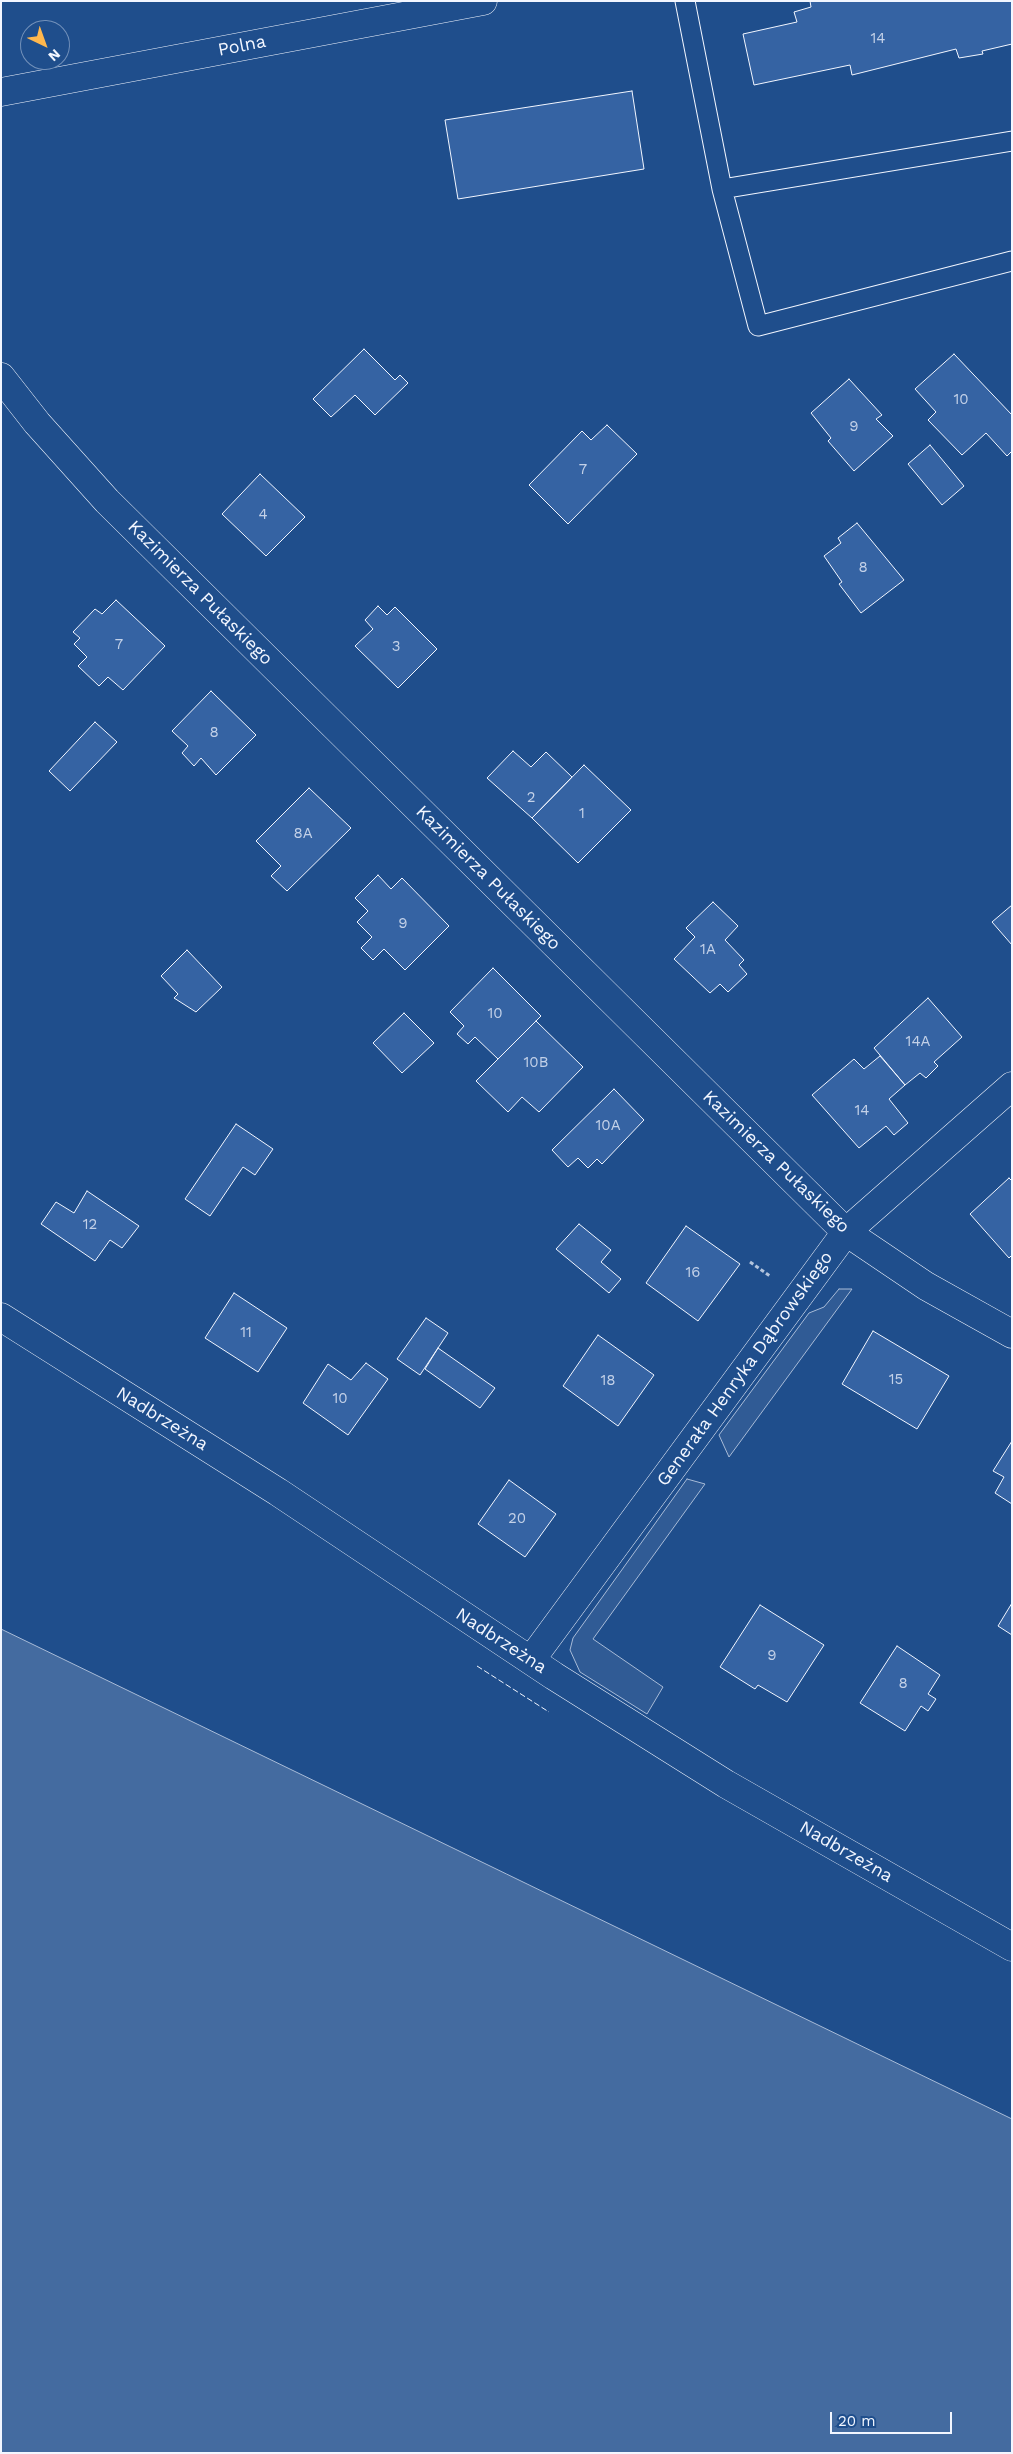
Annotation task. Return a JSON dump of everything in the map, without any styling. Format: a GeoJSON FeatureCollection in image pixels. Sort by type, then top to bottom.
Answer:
{"type":"FeatureCollection","features":[{"type":"Feature","properties":{"kind":"street","name":"Polna"},"geometry":{"type":"LineString","coordinates":[[1,92],[483,1]]}},
{"type":"Feature","properties":{"kind":"street","name":"Kazimierza Pułaskiego"},"geometry":{"type":"LineString","coordinates":[[1,377],[37,423],[107,501],[846,1232],[926,1286],[1012,1334]]}},
{"type":"Feature","properties":{"kind":"street","name":"Generała Henryka Dąbrowskiego"},"geometry":{"type":"LineString","coordinates":[[531,1660],[846,1232],[1012,1086]]}},
{"type":"Feature","properties":{"kind":"street","name":"Nadbrzeżna"},"geometry":{"type":"LineString","coordinates":[[1,1317],[278,1492],[531,1660],[726,1784],[1012,1947]]}},
{"type":"Feature","properties":{"kind":"lane"},"geometry":{"type":"LineString","coordinates":[[685,1],[722,189],[758,326],[1012,261]]}},
{"type":"Feature","properties":{"kind":"lane"},"geometry":{"type":"LineString","coordinates":[[722,189],[1012,141]]}},
{"type":"Feature","properties":{"kind":"path"},"geometry":{"type":"LineString","coordinates":[[750,1262],[775,1279]]}},
{"type":"Feature","properties":{"kind":"shaded area"},"geometry":{"type":"Polygon","coordinates":[[[839,1289],[852,1289],[729,1457],[719,1435],[809,1313],[824,1307],[839,1289]]]}},
{"type":"Feature","properties":{"kind":"shaded area"},"geometry":{"type":"Polygon","coordinates":[[[687,1479],[705,1484],[593,1639],[663,1687],[647,1714],[580,1672],[570,1650],[573,1638],[687,1479]]]}},
{"type":"Feature","properties":{"kind":"shaded area"},"geometry":{"type":"Polygon","coordinates":[[[1,1629],[1012,2119],[1012,2453],[1,2453],[1,1629]]]}},
{"type":"Feature","properties":{"kind":"building"},"geometry":{"type":"Polygon","coordinates":[[[810,1],[1012,1],[1012,44],[982,51],[983,54],[959,58],[956,49],[852,75],[850,65],[754,85],[743,34],[797,22],[794,12],[811,7],[810,1]]]}},
{"type":"Feature","properties":{"kind":"building"},"geometry":{"type":"Polygon","coordinates":[[[632,91],[644,169],[458,199],[445,120],[632,91]]]}},
{"type":"Feature","properties":{"kind":"building"},"geometry":{"type":"Polygon","coordinates":[[[364,349],[395,380],[400,375],[408,383],[375,415],[355,395],[331,417],[313,399],[364,349]]]}},
{"type":"Feature","properties":{"kind":"building"},"geometry":{"type":"Polygon","coordinates":[[[954,354],[1012,415],[1012,451],[1007,456],[986,433],[962,455],[928,420],[936,412],[915,389],[954,354]]]}},
{"type":"Feature","properties":{"kind":"building"},"geometry":{"type":"Polygon","coordinates":[[[849,379],[882,415],[876,419],[893,436],[854,471],[828,441],[831,438],[811,413],[849,379]]]}},
{"type":"Feature","properties":{"kind":"building"},"geometry":{"type":"Polygon","coordinates":[[[607,425],[637,454],[568,524],[529,485],[582,431],[591,440],[607,425]]]}},
{"type":"Feature","properties":{"kind":"building"},"geometry":{"type":"Polygon","coordinates":[[[930,445],[964,486],[942,505],[908,464],[930,445]]]}},
{"type":"Feature","properties":{"kind":"building"},"geometry":{"type":"Polygon","coordinates":[[[260,474],[305,517],[266,556],[222,514],[260,474]]]}},
{"type":"Feature","properties":{"kind":"building"},"geometry":{"type":"Polygon","coordinates":[[[857,523],[904,580],[861,613],[839,584],[842,582],[824,556],[841,543],[838,538],[857,523]]]}},
{"type":"Feature","properties":{"kind":"building"},"geometry":{"type":"Polygon","coordinates":[[[116,600],[165,646],[123,690],[108,677],[99,686],[78,666],[87,657],[74,644],[80,638],[73,632],[95,609],[102,614],[116,600]]]}},
{"type":"Feature","properties":{"kind":"building"},"geometry":{"type":"Polygon","coordinates":[[[378,606],[387,615],[395,607],[437,649],[398,688],[355,646],[373,629],[365,620],[378,606]]]}},
{"type":"Feature","properties":{"kind":"building"},"geometry":{"type":"Polygon","coordinates":[[[211,691],[256,735],[216,775],[201,758],[194,766],[182,753],[188,746],[172,731],[211,691]]]}},
{"type":"Feature","properties":{"kind":"building"},"geometry":{"type":"Polygon","coordinates":[[[95,722],[117,742],[70,791],[49,771],[95,722]]]}},
{"type":"Feature","properties":{"kind":"building"},"geometry":{"type":"Polygon","coordinates":[[[513,751],[531,767],[546,752],[572,777],[532,818],[487,778],[513,751]]]}},
{"type":"Feature","properties":{"kind":"building"},"geometry":{"type":"Polygon","coordinates":[[[584,765],[631,810],[578,863],[532,818],[584,765]]]}},
{"type":"Feature","properties":{"kind":"building"},"geometry":{"type":"Polygon","coordinates":[[[309,788],[351,828],[287,891],[271,876],[281,866],[256,841],[309,788]]]}},
{"type":"Feature","properties":{"kind":"building"},"geometry":{"type":"Polygon","coordinates":[[[378,875],[391,889],[402,878],[449,926],[405,970],[384,949],[373,960],[361,948],[372,937],[357,922],[368,911],[355,898],[378,875]]]}},
{"type":"Feature","properties":{"kind":"building"},"geometry":{"type":"Polygon","coordinates":[[[713,902],[738,926],[725,940],[744,960],[739,965],[747,974],[728,992],[720,984],[710,993],[674,959],[695,937],[686,928],[713,902]]]}},
{"type":"Feature","properties":{"kind":"building"},"geometry":{"type":"Polygon","coordinates":[[[1012,905],[1012,945],[992,922],[1012,905]]]}},
{"type":"Feature","properties":{"kind":"building"},"geometry":{"type":"Polygon","coordinates":[[[187,950],[222,987],[196,1012],[174,998],[178,994],[161,976],[187,950]]]}},
{"type":"Feature","properties":{"kind":"building"},"geometry":{"type":"Polygon","coordinates":[[[493,968],[541,1016],[498,1059],[475,1037],[468,1044],[457,1034],[464,1026],[450,1012],[493,968]]]}},
{"type":"Feature","properties":{"kind":"building"},"geometry":{"type":"Polygon","coordinates":[[[928,998],[962,1037],[934,1062],[938,1066],[926,1078],[920,1073],[905,1085],[874,1048],[928,998]]]}},
{"type":"Feature","properties":{"kind":"building"},"geometry":{"type":"Polygon","coordinates":[[[404,1013],[434,1043],[402,1073],[373,1043],[404,1013]]]}},
{"type":"Feature","properties":{"kind":"building"},"geometry":{"type":"Polygon","coordinates":[[[536,1021],[583,1067],[539,1112],[522,1097],[508,1112],[476,1081],[536,1021]]]}},
{"type":"Feature","properties":{"kind":"building"},"geometry":{"type":"Polygon","coordinates":[[[880,1056],[905,1085],[889,1099],[908,1123],[894,1135],[886,1126],[859,1148],[812,1095],[854,1059],[864,1069],[880,1056]]]}},
{"type":"Feature","properties":{"kind":"building"},"geometry":{"type":"Polygon","coordinates":[[[614,1089],[644,1120],[602,1164],[597,1159],[588,1168],[578,1158],[568,1167],[552,1150],[614,1089]]]}},
{"type":"Feature","properties":{"kind":"building"},"geometry":{"type":"Polygon","coordinates":[[[236,1124],[273,1149],[255,1175],[243,1167],[210,1216],[185,1199],[236,1124]]]}},
{"type":"Feature","properties":{"kind":"building"},"geometry":{"type":"Polygon","coordinates":[[[1009,1178],[1012,1181],[1012,1255],[1009,1258],[970,1214],[1009,1178]]]}},
{"type":"Feature","properties":{"kind":"building"},"geometry":{"type":"Polygon","coordinates":[[[87,1191],[139,1226],[122,1248],[110,1240],[95,1261],[41,1224],[56,1202],[74,1213],[87,1191]]]}},
{"type":"Feature","properties":{"kind":"building"},"geometry":{"type":"Polygon","coordinates":[[[579,1224],[611,1250],[601,1262],[621,1279],[609,1293],[556,1249],[579,1224]]]}},
{"type":"Feature","properties":{"kind":"building"},"geometry":{"type":"Polygon","coordinates":[[[686,1226],[740,1264],[698,1321],[646,1283],[686,1226]]]}},
{"type":"Feature","properties":{"kind":"building"},"geometry":{"type":"Polygon","coordinates":[[[234,1293],[287,1328],[258,1372],[205,1338],[234,1293]]]}},
{"type":"Feature","properties":{"kind":"building"},"geometry":{"type":"Polygon","coordinates":[[[426,1318],[448,1333],[420,1375],[397,1359],[426,1318]]]}},
{"type":"Feature","properties":{"kind":"building"},"geometry":{"type":"Polygon","coordinates":[[[873,1331],[949,1376],[917,1429],[842,1384],[873,1331]]]}},
{"type":"Feature","properties":{"kind":"building"},"geometry":{"type":"Polygon","coordinates":[[[598,1335],[654,1375],[618,1426],[563,1386],[598,1335]]]}},
{"type":"Feature","properties":{"kind":"building"},"geometry":{"type":"Polygon","coordinates":[[[438,1348],[495,1388],[480,1408],[425,1369],[438,1348]]]}},
{"type":"Feature","properties":{"kind":"building"},"geometry":{"type":"Polygon","coordinates":[[[366,1363],[388,1379],[348,1435],[303,1403],[328,1364],[351,1380],[366,1363]]]}},
{"type":"Feature","properties":{"kind":"building"},"geometry":{"type":"Polygon","coordinates":[[[1012,1441],[1012,1504],[995,1493],[1004,1477],[993,1471],[1012,1441]]]}},
{"type":"Feature","properties":{"kind":"building"},"geometry":{"type":"Polygon","coordinates":[[[509,1480],[556,1514],[525,1557],[478,1524],[509,1480]]]}},
{"type":"Feature","properties":{"kind":"building"},"geometry":{"type":"Polygon","coordinates":[[[1012,1603],[1012,1635],[998,1626],[1012,1603]]]}},
{"type":"Feature","properties":{"kind":"building"},"geometry":{"type":"Polygon","coordinates":[[[760,1605],[824,1645],[787,1702],[758,1685],[755,1689],[720,1667],[760,1605]]]}},
{"type":"Feature","properties":{"kind":"building"},"geometry":{"type":"Polygon","coordinates":[[[897,1646],[940,1675],[928,1694],[936,1699],[928,1711],[921,1706],[905,1731],[860,1703],[897,1646]]]}},
{"type":"Feature","properties":{"kind":"fence"},"geometry":{"type":"LineString","coordinates":[[477,1666],[549,1712]]}}]}
